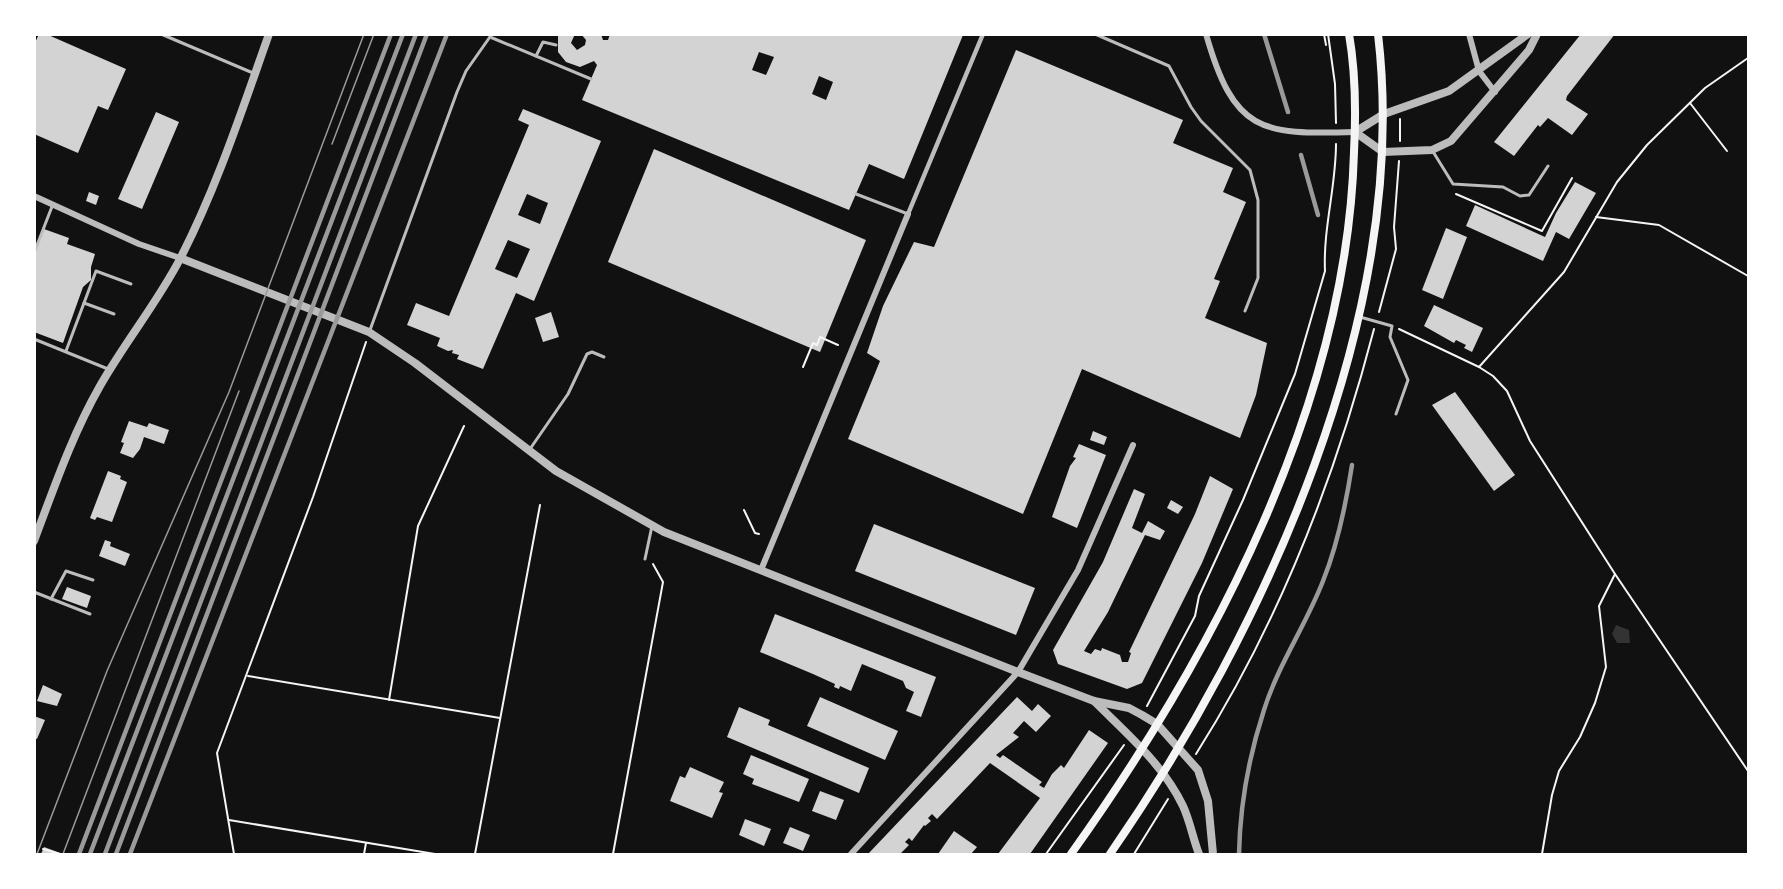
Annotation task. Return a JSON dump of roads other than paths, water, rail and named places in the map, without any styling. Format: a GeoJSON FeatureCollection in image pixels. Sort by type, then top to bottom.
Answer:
{"type":"FeatureCollection","features":[{"type":"Feature","properties":{"kind":"main road"},"geometry":{"type":"LineString","coordinates":[[1071,855],[1157,724],[1239,573],[1286,464],[1314,388],[1333,320],[1347,243],[1356,89],[1350,34]]}},
{"type":"Feature","properties":{"kind":"main road"},"geometry":{"type":"LineString","coordinates":[[1110,855],[1180,748],[1233,651],[1290,525],[1318,450],[1358,317],[1375,239],[1384,114],[1378,34]]}},
{"type":"Feature","properties":{"kind":"street"},"geometry":{"type":"LineString","coordinates":[[34,541],[76,434],[110,370],[180,258],[222,164],[269,34]]}},
{"type":"Feature","properties":{"kind":"street"},"geometry":{"type":"LineString","coordinates":[[761,570],[983,34]]}},
{"type":"Feature","properties":{"kind":"street"},"geometry":{"type":"LineString","coordinates":[[1206,34],[1218,77],[1231,98],[1253,120],[1283,132],[1302,134],[1355,132],[1384,114],[1449,91],[1479,71],[1519,38],[1528,34]]}},
{"type":"Feature","properties":{"kind":"street"},"geometry":{"type":"LineString","coordinates":[[1469,34],[1479,71],[1495,92]]}},
{"type":"Feature","properties":{"kind":"street"},"geometry":{"type":"LineString","coordinates":[[1355,132],[1383,152],[1432,150],[1451,141],[1529,50],[1537,34]]}},
{"type":"Feature","properties":{"kind":"street"},"geometry":{"type":"LineString","coordinates":[[34,196],[139,244],[369,332],[415,363],[556,471],[652,526],[1094,701],[1130,708],[1157,724],[1198,770],[1211,819],[1213,855]]}},
{"type":"Feature","properties":{"kind":"street"},"geometry":{"type":"LineString","coordinates":[[851,855],[1018,672],[1078,570],[1133,445]]}},
{"type":"Feature","properties":{"kind":"street"},"geometry":{"type":"LineString","coordinates":[[1094,701],[1142,748],[1163,776],[1183,807],[1198,855]]}},
{"type":"Feature","properties":{"kind":"lane"},"geometry":{"type":"LineString","coordinates":[[161,34],[255,74]]}},
{"type":"Feature","properties":{"kind":"lane"},"geometry":{"type":"LineString","coordinates":[[1095,34],[1169,66],[1191,107],[1250,170],[1258,200],[1258,278],[1245,311]]}},
{"type":"Feature","properties":{"kind":"lane"},"geometry":{"type":"LineString","coordinates":[[369,332],[457,92],[466,71],[491,36],[591,79]]}},
{"type":"Feature","properties":{"kind":"lane"},"geometry":{"type":"LineString","coordinates":[[536,56],[543,42],[556,45]]}},
{"type":"Feature","properties":{"kind":"lane"},"geometry":{"type":"LineString","coordinates":[[1432,150],[1453,184],[1503,187],[1520,196],[1529,195],[1548,166]]}},
{"type":"Feature","properties":{"kind":"lane"},"geometry":{"type":"LineString","coordinates":[[856,195],[908,214]]}},
{"type":"Feature","properties":{"kind":"lane"},"geometry":{"type":"LineString","coordinates":[[34,253],[53,204]]}},
{"type":"Feature","properties":{"kind":"lane"},"geometry":{"type":"LineString","coordinates":[[66,351],[96,271],[131,284]]}},
{"type":"Feature","properties":{"kind":"lane"},"geometry":{"type":"LineString","coordinates":[[84,303],[114,314]]}},
{"type":"Feature","properties":{"kind":"lane"},"geometry":{"type":"LineString","coordinates":[[1358,317],[1392,326],[1390,337],[1408,380],[1396,414]]}},
{"type":"Feature","properties":{"kind":"lane"},"geometry":{"type":"LineString","coordinates":[[34,339],[110,370]]}},
{"type":"Feature","properties":{"kind":"lane"},"geometry":{"type":"LineString","coordinates":[[529,451],[568,394],[586,354],[592,352],[604,357]]}},
{"type":"Feature","properties":{"kind":"lane"},"geometry":{"type":"LineString","coordinates":[[645,559],[652,526]]}},
{"type":"Feature","properties":{"kind":"lane"},"geometry":{"type":"LineString","coordinates":[[51,599],[66,571],[93,580]]}},
{"type":"Feature","properties":{"kind":"lane"},"geometry":{"type":"LineString","coordinates":[[34,591],[90,614]]}},
{"type":"Feature","properties":{"kind":"tram line"},"geometry":{"type":"LineString","coordinates":[[37,854],[107,671],[229,392],[364,34]]}},
{"type":"Feature","properties":{"kind":"tram line"},"geometry":{"type":"LineString","coordinates":[[332,144],[374,34]]}},
{"type":"Feature","properties":{"kind":"tram line"},"geometry":{"type":"LineString","coordinates":[[63,854],[239,391]]}},
{"type":"Feature","properties":{"kind":"railway"},"geometry":{"type":"LineString","coordinates":[[79,854],[391,34]]}},
{"type":"Feature","properties":{"kind":"railway"},"geometry":{"type":"LineString","coordinates":[[90,854],[403,34]]}},
{"type":"Feature","properties":{"kind":"railway"},"geometry":{"type":"LineString","coordinates":[[105,854],[416,34]]}},
{"type":"Feature","properties":{"kind":"railway"},"geometry":{"type":"LineString","coordinates":[[116,854],[427,34]]}},
{"type":"Feature","properties":{"kind":"railway"},"geometry":{"type":"LineString","coordinates":[[130,854],[447,34]]}},
{"type":"Feature","properties":{"kind":"railway"},"geometry":{"type":"LineString","coordinates":[[1264,34],[1288,112]]}},
{"type":"Feature","properties":{"kind":"railway"},"geometry":{"type":"LineString","coordinates":[[1301,155],[1318,215]]}},
{"type":"Feature","properties":{"kind":"railway"},"geometry":{"type":"LineString","coordinates":[[1239,854],[1243,799],[1259,727],[1270,693],[1316,597],[1333,553],[1352,465]]}}]}
